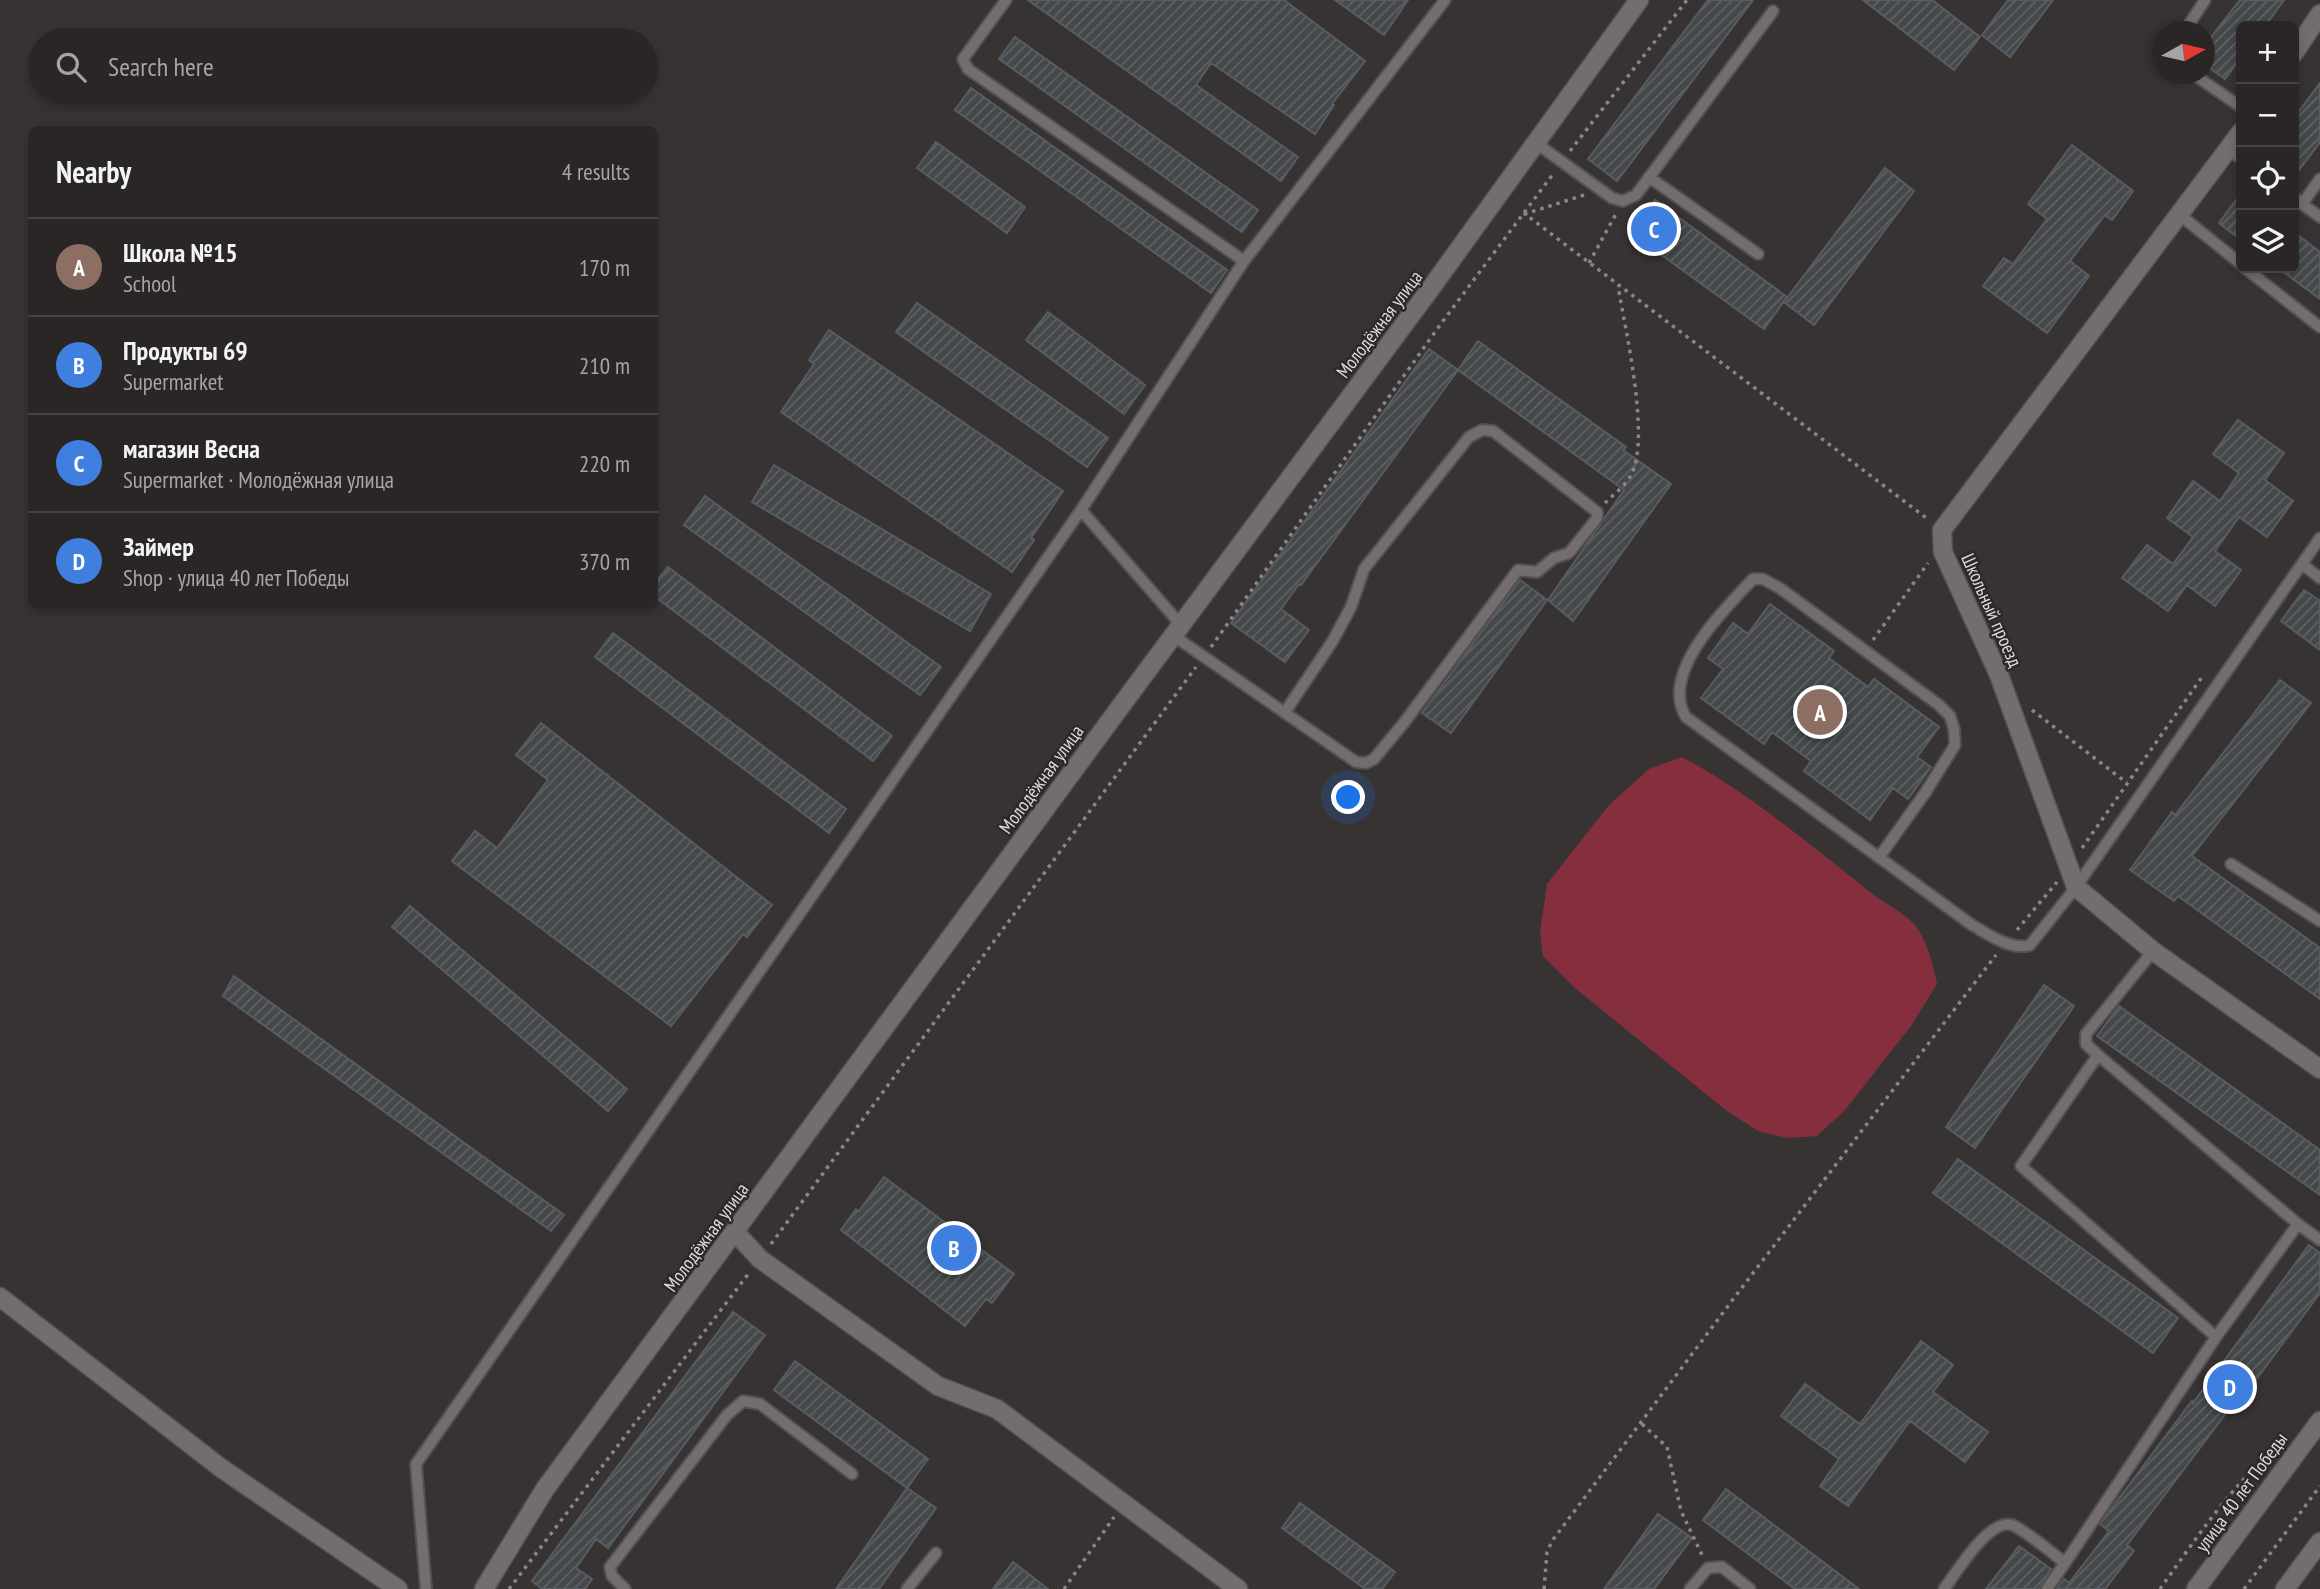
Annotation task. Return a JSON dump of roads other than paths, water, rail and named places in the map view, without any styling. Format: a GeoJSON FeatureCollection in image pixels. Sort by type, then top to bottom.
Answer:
{"type":"FeatureCollection","features":[{"type":"Feature","properties":{"kind":"street","name":"Молодёжная улица"},"geometry":{"type":"LineString","coordinates":[[484,1589],[545,1489],[1423,299],[1639,0]]}},
{"type":"Feature","properties":{"kind":"street"},"geometry":{"type":"LineString","coordinates":[[2299,46],[2320,14]]}},
{"type":"Feature","properties":{"kind":"street"},"geometry":{"type":"LineString","coordinates":[[2180,215],[2235,154]]}},
{"type":"Feature","properties":{"kind":"street","name":"Школьный проезд"},"geometry":{"type":"LineString","coordinates":[[2180,215],[1942,530],[1943,552],[1999,675],[2076,887],[2153,951],[2320,1069]]}},
{"type":"Feature","properties":{"kind":"street"},"geometry":{"type":"LineString","coordinates":[[735,1232],[760,1259],[938,1386],[997,1409],[1238,1589]]}},
{"type":"Feature","properties":{"kind":"street"},"geometry":{"type":"LineString","coordinates":[[0,1297],[221,1468],[398,1589]]}},
{"type":"Feature","properties":{"kind":"street","name":"улица 40 лет Победы"},"geometry":{"type":"LineString","coordinates":[[2196,1589],[2320,1421]]}},
{"type":"Feature","properties":{"kind":"street"},"geometry":{"type":"LineString","coordinates":[[2285,1589],[2320,1542]]}},
{"type":"Feature","properties":{"kind":"lane"},"geometry":{"type":"LineString","coordinates":[[1006,0],[963,59],[968,69],[1244,261]]}},
{"type":"Feature","properties":{"kind":"lane"},"geometry":{"type":"LineString","coordinates":[[426,1589],[416,1464],[1081,510],[1244,261],[1445,0]]}},
{"type":"Feature","properties":{"kind":"lane"},"geometry":{"type":"LineString","coordinates":[[2191,21],[2205,0]]}},
{"type":"Feature","properties":{"kind":"lane"},"geometry":{"type":"LineString","coordinates":[[1536,142],[1612,198],[1623,201],[1636,195],[1773,11]]}},
{"type":"Feature","properties":{"kind":"lane"},"geometry":{"type":"LineString","coordinates":[[2208,84],[2236,104]]}},
{"type":"Feature","properties":{"kind":"lane"},"geometry":{"type":"LineString","coordinates":[[1649,177],[1758,254]]}},
{"type":"Feature","properties":{"kind":"lane"},"geometry":{"type":"LineString","coordinates":[[2299,200],[2320,179]]}},
{"type":"Feature","properties":{"kind":"lane"},"geometry":{"type":"LineString","coordinates":[[2299,202],[2320,217]]}},
{"type":"Feature","properties":{"kind":"lane"},"geometry":{"type":"LineString","coordinates":[[2180,215],[2236,260]]}},
{"type":"Feature","properties":{"kind":"lane"},"geometry":{"type":"LineString","coordinates":[[2251,273],[2320,327]]}},
{"type":"Feature","properties":{"kind":"lane"},"geometry":{"type":"LineString","coordinates":[[1081,510],[1177,630],[1204,657],[1356,762],[1366,763],[1374,760],[1403,724],[1518,570],[1537,572],[1555,558],[1569,553],[1597,518],[1597,512],[1493,431],[1482,430],[1469,437],[1364,569],[1351,607],[1332,642],[1285,712]]}},
{"type":"Feature","properties":{"kind":"lane"},"geometry":{"type":"LineString","coordinates":[[1880,856],[1955,745],[1950,716],[1939,705],[1781,589],[1763,579],[1753,579],[1723,610],[1688,660],[1678,691],[1679,706],[1686,717],[1972,925],[2005,943],[2024,947],[2030,945],[2076,887],[2320,538]]}},
{"type":"Feature","properties":{"kind":"lane"},"geometry":{"type":"LineString","coordinates":[[2302,564],[2320,578]]}},
{"type":"Feature","properties":{"kind":"lane"},"geometry":{"type":"LineString","coordinates":[[2231,864],[2320,921]]}},
{"type":"Feature","properties":{"kind":"lane"},"geometry":{"type":"LineString","coordinates":[[2153,951],[2087,1034],[2086,1044],[2320,1240]]}},
{"type":"Feature","properties":{"kind":"lane"},"geometry":{"type":"LineString","coordinates":[[2098,1055],[2021,1166],[2216,1337]]}},
{"type":"Feature","properties":{"kind":"lane"},"geometry":{"type":"LineString","coordinates":[[2048,1589],[2216,1337],[2298,1224]]}},
{"type":"Feature","properties":{"kind":"lane"},"geometry":{"type":"LineString","coordinates":[[625,1589],[612,1576],[610,1567],[727,1415],[744,1401],[760,1404],[852,1474]]}},
{"type":"Feature","properties":{"kind":"lane"},"geometry":{"type":"LineString","coordinates":[[1944,1589],[1987,1533],[1999,1524],[2012,1525],[2065,1563]]}},
{"type":"Feature","properties":{"kind":"lane"},"geometry":{"type":"LineString","coordinates":[[907,1589],[936,1553]]}},
{"type":"Feature","properties":{"kind":"lane"},"geometry":{"type":"LineString","coordinates":[[1690,1589],[1708,1569],[1722,1567],[1750,1589]]}},
{"type":"Feature","properties":{"kind":"place","name":"магазин Весна"},"geometry":{"type":"Point","coordinates":[1654,229]}},
{"type":"Feature","properties":{"kind":"place","name":"Школа №15"},"geometry":{"type":"Point","coordinates":[1820,712]}},
{"type":"Feature","properties":{"kind":"place","name":"Продукты 69"},"geometry":{"type":"Point","coordinates":[954,1248]}},
{"type":"Feature","properties":{"kind":"place","name":"Займер"},"geometry":{"type":"Point","coordinates":[2230,1387]}}]}
